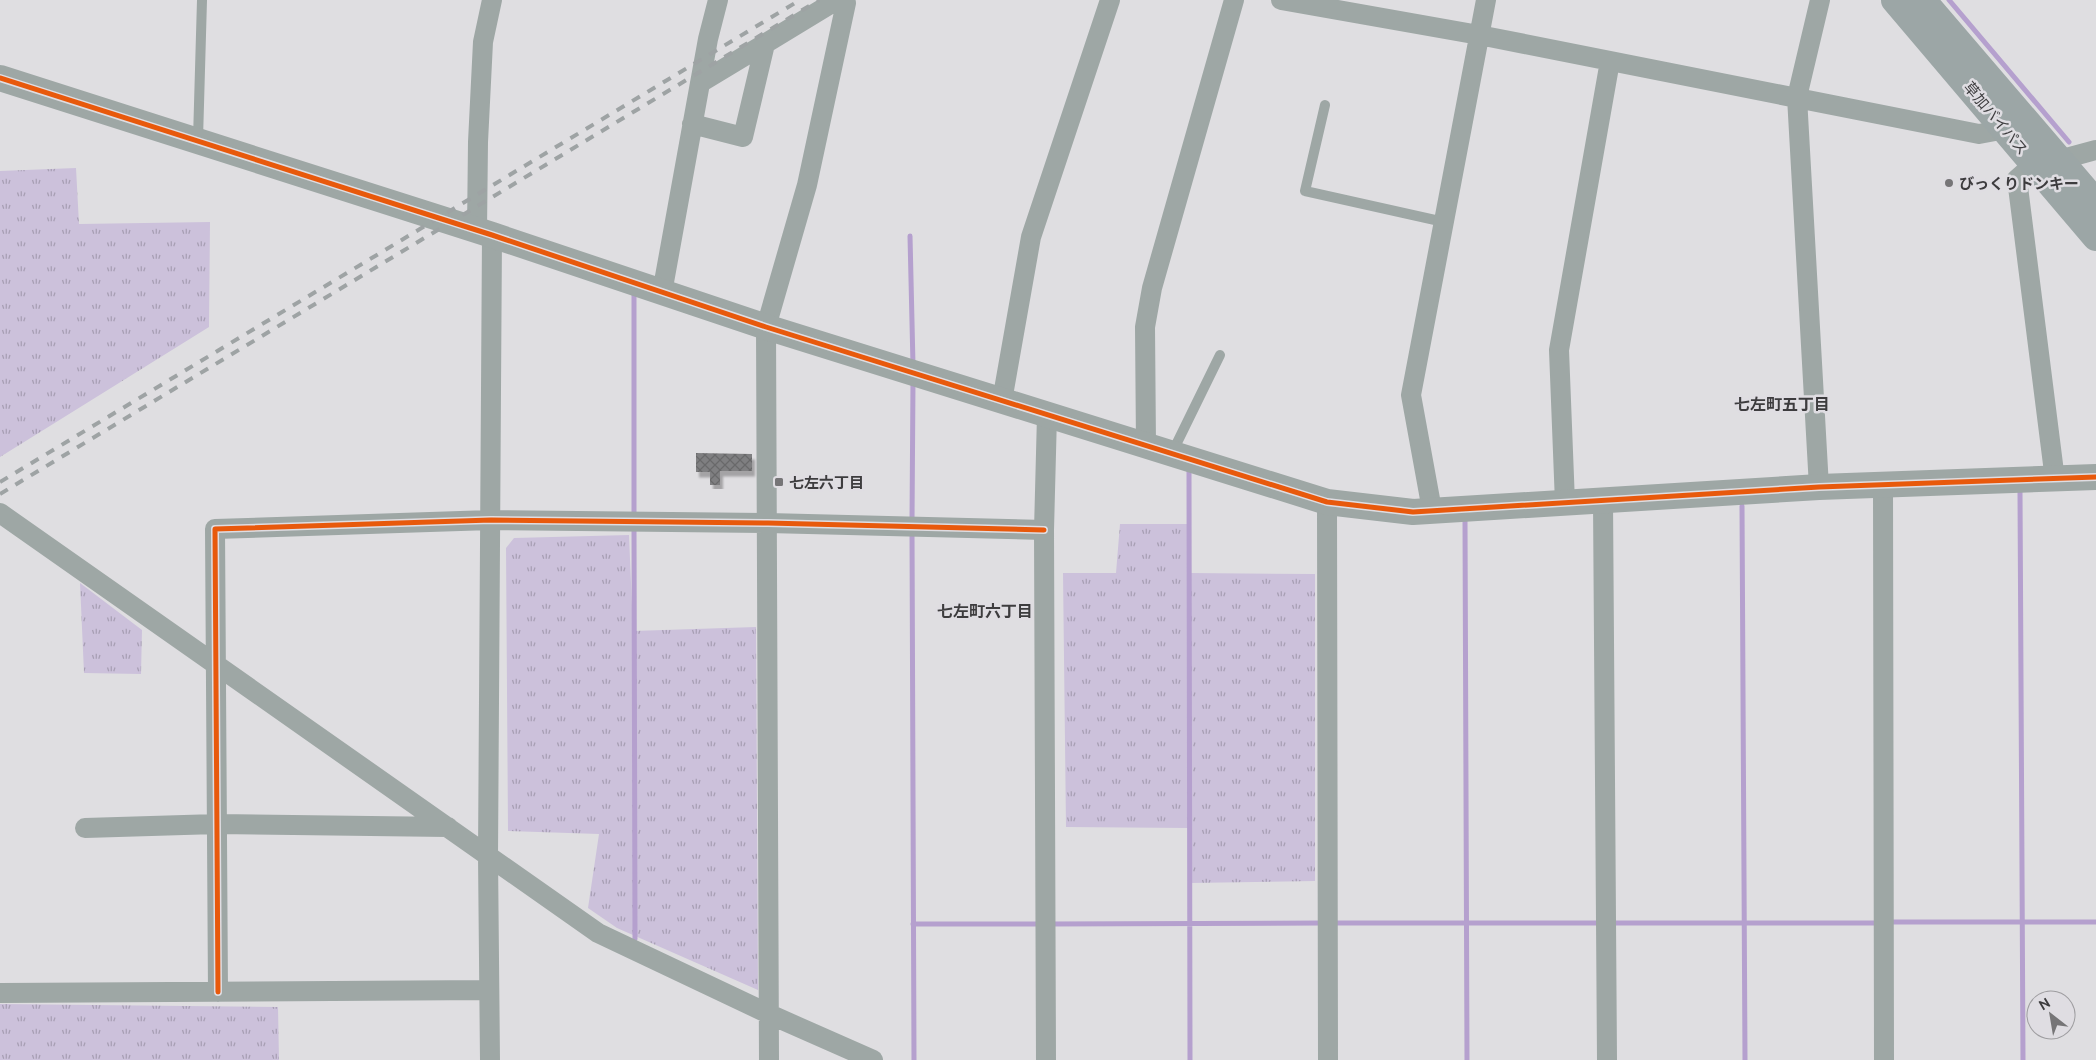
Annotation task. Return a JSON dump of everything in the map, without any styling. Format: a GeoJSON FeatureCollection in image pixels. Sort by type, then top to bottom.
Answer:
{"type":"FeatureCollection","features":[{"type":"Feature","properties":{"kind":"highway","name":"草加バイパス"},"geometry":{"type":"LineString","coordinates":[[1895,0],[2006,129],[2096,203]]}},
{"type":"Feature","properties":{"kind":"highway","name":"草加バイパス"},"geometry":{"type":"LineString","coordinates":[[1922,0],[2047,162],[2096,237]]}},
{"type":"Feature","properties":{"kind":"street"},"geometry":{"type":"LineString","coordinates":[[490,1060],[488,856],[491,520],[484,233],[478,142],[483,42],[492,0]]}},
{"type":"Feature","properties":{"kind":"street"},"geometry":{"type":"LineString","coordinates":[[662,293],[692,124],[718,0]]}},
{"type":"Feature","properties":{"kind":"street"},"geometry":{"type":"LineString","coordinates":[[700,83],[837,0]]}},
{"type":"Feature","properties":{"kind":"street"},"geometry":{"type":"LineString","coordinates":[[769,1060],[766,327],[807,186],[846,3],[845,0]]}},
{"type":"Feature","properties":{"kind":"street"},"geometry":{"type":"LineString","coordinates":[[1002,401],[1031,237],[1110,0]]}},
{"type":"Feature","properties":{"kind":"street"},"geometry":{"type":"LineString","coordinates":[[1146,446],[1145,327],[1152,288],[1234,0]]}},
{"type":"Feature","properties":{"kind":"street"},"geometry":{"type":"LineString","coordinates":[[1281,0],[1479,35],[1797,96],[1979,134],[2006,129]]}},
{"type":"Feature","properties":{"kind":"street"},"geometry":{"type":"LineString","coordinates":[[1432,510],[1411,394],[1486,0]]}},
{"type":"Feature","properties":{"kind":"street"},"geometry":{"type":"LineString","coordinates":[[1819,487],[1797,96],[1820,0]]}},
{"type":"Feature","properties":{"kind":"street"},"geometry":{"type":"LineString","coordinates":[[692,124],[743,137],[765,44]]}},
{"type":"Feature","properties":{"kind":"street"},"geometry":{"type":"LineString","coordinates":[[1565,503],[1559,350],[1610,61]]}},
{"type":"Feature","properties":{"kind":"street"},"geometry":{"type":"LineString","coordinates":[[0,78],[198,140],[766,327],[1327,502],[1413,512],[1819,487],[2055,480],[2096,477]]}},
{"type":"Feature","properties":{"kind":"street"},"geometry":{"type":"LineString","coordinates":[[2055,480],[2017,179],[2047,162],[2096,150]]}},
{"type":"Feature","properties":{"kind":"street"},"geometry":{"type":"LineString","coordinates":[[1046,1060],[1044,530],[1047,415]]}},
{"type":"Feature","properties":{"kind":"street"},"geometry":{"type":"LineString","coordinates":[[1883,485],[1884,1060]]}},
{"type":"Feature","properties":{"kind":"street"},"geometry":{"type":"LineString","coordinates":[[1603,501],[1607,1060]]}},
{"type":"Feature","properties":{"kind":"street"},"geometry":{"type":"LineString","coordinates":[[1327,502],[1328,1060]]}},
{"type":"Feature","properties":{"kind":"street"},"geometry":{"type":"LineString","coordinates":[[2,517],[598,933],[769,1014],[873,1060]]}},
{"type":"Feature","properties":{"kind":"street"},"geometry":{"type":"LineString","coordinates":[[218,992],[215,529],[491,520],[768,523],[1044,530]]}},
{"type":"Feature","properties":{"kind":"street"},"geometry":{"type":"LineString","coordinates":[[85,828],[216,824],[448,828]]}},
{"type":"Feature","properties":{"kind":"street"},"geometry":{"type":"LineString","coordinates":[[0,993],[489,990]]}},
{"type":"Feature","properties":{"kind":"lane"},"geometry":{"type":"LineString","coordinates":[[198,140],[202,0]]}},
{"type":"Feature","properties":{"kind":"lane"},"geometry":{"type":"LineString","coordinates":[[1325,105],[1305,191],[1444,222]]}},
{"type":"Feature","properties":{"kind":"lane"},"geometry":{"type":"LineString","coordinates":[[1171,454],[1220,355]]}},
{"type":"Feature","properties":{"kind":"green space"},"geometry":{"type":"Polygon","coordinates":[[[76,168],[79,224],[210,222],[209,327],[0,457],[0,171],[76,168]]]}},
{"type":"Feature","properties":{"kind":"green space"},"geometry":{"type":"Polygon","coordinates":[[[1120,524],[1188,524],[1189,573],[1315,574],[1315,881],[1190,883],[1188,828],[1066,827],[1063,573],[1116,573],[1120,524]]]}},
{"type":"Feature","properties":{"kind":"green space"},"geometry":{"type":"Polygon","coordinates":[[[629,535],[633,631],[756,627],[758,990],[617,928],[588,908],[599,834],[508,831],[506,548],[514,538],[629,535]]]}},
{"type":"Feature","properties":{"kind":"green space"},"geometry":{"type":"Polygon","coordinates":[[[80,583],[142,630],[141,674],[84,673],[80,583]]]}},
{"type":"Feature","properties":{"kind":"green space"},"geometry":{"type":"Polygon","coordinates":[[[0,1004],[278,1007],[279,1060],[0,1060],[0,1004]]]}},
{"type":"Feature","properties":{"kind":"building"},"geometry":{"type":"Polygon","coordinates":[[[696,453],[752,454],[752,471],[720,471],[720,485],[710,485],[710,472],[696,472],[696,453]]]}},
{"type":"Feature","properties":{"kind":"waterway"},"geometry":{"type":"LineString","coordinates":[[1949,0],[2069,142]]}},
{"type":"Feature","properties":{"kind":"waterway"},"geometry":{"type":"LineString","coordinates":[[910,236],[913,365]]}},
{"type":"Feature","properties":{"kind":"waterway"},"geometry":{"type":"LineString","coordinates":[[634,293],[634,518]]}},
{"type":"Feature","properties":{"kind":"waterway"},"geometry":{"type":"LineString","coordinates":[[912,522],[913,381]]}},
{"type":"Feature","properties":{"kind":"waterway"},"geometry":{"type":"LineString","coordinates":[[1189,469],[1190,1060]]}},
{"type":"Feature","properties":{"kind":"waterway"},"geometry":{"type":"LineString","coordinates":[[2020,491],[2023,1060]]}},
{"type":"Feature","properties":{"kind":"waterway"},"geometry":{"type":"LineString","coordinates":[[1742,506],[1745,1060]]}},
{"type":"Feature","properties":{"kind":"waterway"},"geometry":{"type":"LineString","coordinates":[[1465,520],[1467,1060]]}},
{"type":"Feature","properties":{"kind":"waterway"},"geometry":{"type":"LineString","coordinates":[[634,527],[635,939]]}},
{"type":"Feature","properties":{"kind":"waterway"},"geometry":{"type":"LineString","coordinates":[[912,531],[914,1060]]}},
{"type":"Feature","properties":{"kind":"waterway"},"geometry":{"type":"LineString","coordinates":[[1889,922],[2096,922]]}},
{"type":"Feature","properties":{"kind":"waterway"},"geometry":{"type":"LineString","coordinates":[[1049,924],[1323,923]]}},
{"type":"Feature","properties":{"kind":"waterway"},"geometry":{"type":"LineString","coordinates":[[1332,923],[1603,923]]}},
{"type":"Feature","properties":{"kind":"waterway"},"geometry":{"type":"LineString","coordinates":[[1612,923],[1881,923]]}},
{"type":"Feature","properties":{"kind":"waterway"},"geometry":{"type":"LineString","coordinates":[[913,924],[1041,924]]}},
{"type":"Feature","properties":{"kind":"railway"},"geometry":{"type":"LineString","coordinates":[[0,482],[800,0]]}},
{"type":"Feature","properties":{"kind":"railway"},"geometry":{"type":"LineString","coordinates":[[0,494],[819,0]]}},
{"type":"Feature","properties":{"kind":"cycle path"},"geometry":{"type":"LineString","coordinates":[[0,78],[492,235],[766,327],[1327,502],[1413,512],[1819,487],[2096,477]]}},
{"type":"Feature","properties":{"kind":"cycle path"},"geometry":{"type":"LineString","coordinates":[[218,992],[215,529],[491,520],[768,523],[1044,530]]}},
{"type":"Feature","properties":{"kind":"place","name":"びっくりドンキー"},"geometry":{"type":"Point","coordinates":[1949,183]}},
{"type":"Feature","properties":{"kind":"place","name":"七左六丁目"},"geometry":{"type":"Point","coordinates":[779,482]}},
{"type":"Feature","properties":{"kind":"district","name":"七左町五丁目"},"geometry":{"type":"Point","coordinates":[1782,404]}},
{"type":"Feature","properties":{"kind":"district","name":"七左町六丁目"},"geometry":{"type":"Point","coordinates":[985,611]}}]}
